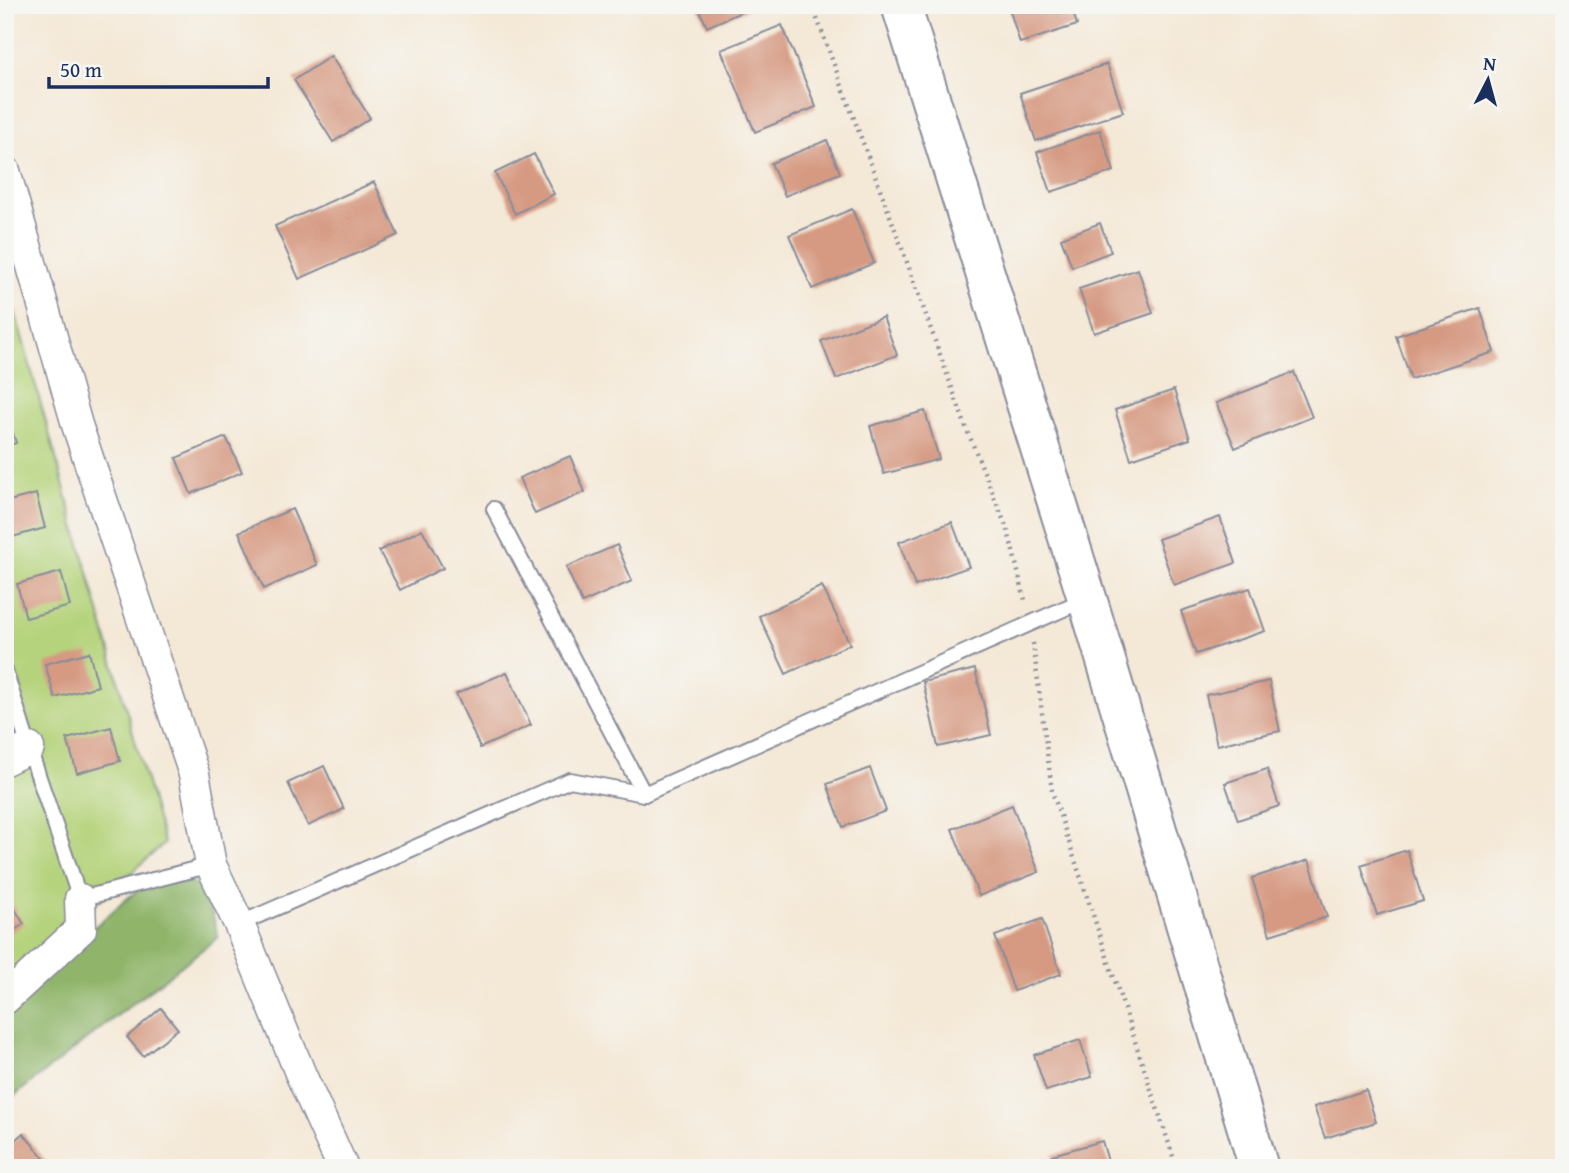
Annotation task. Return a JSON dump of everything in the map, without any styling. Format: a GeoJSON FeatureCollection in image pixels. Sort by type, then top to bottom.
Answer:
{"type":"FeatureCollection","features":[{"type":"Feature","properties":{"kind":"main road"},"geometry":{"type":"LineString","coordinates":[[901,5],[1087,598],[1259,1168]]}},
{"type":"Feature","properties":{"kind":"street"},"geometry":{"type":"LineString","coordinates":[[5,171],[77,425],[194,774],[211,865],[239,924],[301,1075],[343,1168]]}},
{"type":"Feature","properties":{"kind":"street"},"geometry":{"type":"LineString","coordinates":[[5,999],[81,929],[80,899]]}},
{"type":"Feature","properties":{"kind":"lane"},"geometry":{"type":"LineString","coordinates":[[494,509],[644,794]]}},
{"type":"Feature","properties":{"kind":"lane"},"geometry":{"type":"LineString","coordinates":[[239,924],[570,780],[644,794],[1087,598]]}},
{"type":"Feature","properties":{"kind":"lane"},"geometry":{"type":"LineString","coordinates":[[5,670],[17,754],[80,899],[211,865]]}},
{"type":"Feature","properties":{"kind":"path"},"geometry":{"type":"LineString","coordinates":[[812,5],[967,430],[1008,531],[1030,623],[1052,791],[1177,1168]]}},
{"type":"Feature","properties":{"kind":"green space"},"geometry":{"type":"Polygon","coordinates":[[[5,276],[164,844],[5,983],[5,276]]]}},
{"type":"Feature","properties":{"kind":"green space"},"geometry":{"type":"Polygon","coordinates":[[[152,877],[205,885],[218,937],[5,1103],[5,1005],[152,877]]]}},
{"type":"Feature","properties":{"kind":"building"},"geometry":{"type":"Polygon","coordinates":[[[697,5],[757,5],[707,27],[697,5]]]}},
{"type":"Feature","properties":{"kind":"building"},"geometry":{"type":"Polygon","coordinates":[[[1008,5],[1071,5],[1077,25],[1020,43],[1008,5]]]}},
{"type":"Feature","properties":{"kind":"building"},"geometry":{"type":"Polygon","coordinates":[[[782,25],[816,107],[755,132],[721,50],[782,25]]]}},
{"type":"Feature","properties":{"kind":"building"},"geometry":{"type":"Polygon","coordinates":[[[331,56],[370,118],[333,142],[294,80],[331,56]]]}},
{"type":"Feature","properties":{"kind":"building"},"geometry":{"type":"Polygon","coordinates":[[[1107,64],[1123,112],[1036,141],[1020,93],[1107,64]]]}},
{"type":"Feature","properties":{"kind":"building"},"geometry":{"type":"Polygon","coordinates":[[[1100,130],[1114,171],[1051,192],[1037,152],[1100,130]]]}},
{"type":"Feature","properties":{"kind":"building"},"geometry":{"type":"Polygon","coordinates":[[[827,140],[840,173],[785,196],[771,163],[827,140]]]}},
{"type":"Feature","properties":{"kind":"building"},"geometry":{"type":"Polygon","coordinates":[[[534,154],[554,194],[515,214],[495,173],[534,154]]]}},
{"type":"Feature","properties":{"kind":"building"},"geometry":{"type":"Polygon","coordinates":[[[374,182],[398,235],[299,279],[275,226],[374,182]]]}},
{"type":"Feature","properties":{"kind":"building"},"geometry":{"type":"Polygon","coordinates":[[[852,209],[874,263],[812,289],[789,235],[852,209]]]}},
{"type":"Feature","properties":{"kind":"building"},"geometry":{"type":"Polygon","coordinates":[[[1100,223],[1111,252],[1072,267],[1061,238],[1100,223]]]}},
{"type":"Feature","properties":{"kind":"building"},"geometry":{"type":"Polygon","coordinates":[[[1138,269],[1153,313],[1094,333],[1079,289],[1138,269]]]}},
{"type":"Feature","properties":{"kind":"building"},"geometry":{"type":"Polygon","coordinates":[[[1480,308],[1494,352],[1411,379],[1396,336],[1480,308]]]}},
{"type":"Feature","properties":{"kind":"building"},"geometry":{"type":"Polygon","coordinates":[[[883,317],[897,355],[836,379],[821,341],[883,317]]]}},
{"type":"Feature","properties":{"kind":"building"},"geometry":{"type":"Polygon","coordinates":[[[1294,372],[1312,417],[1235,448],[1216,403],[1294,372]]]}},
{"type":"Feature","properties":{"kind":"building"},"geometry":{"type":"Polygon","coordinates":[[[1174,390],[1190,439],[1131,459],[1115,410],[1174,390]]]}},
{"type":"Feature","properties":{"kind":"building"},"geometry":{"type":"Polygon","coordinates":[[[5,407],[16,443],[5,446],[5,407]]]}},
{"type":"Feature","properties":{"kind":"building"},"geometry":{"type":"Polygon","coordinates":[[[925,411],[939,459],[884,474],[870,426],[925,411]]]}},
{"type":"Feature","properties":{"kind":"building"},"geometry":{"type":"Polygon","coordinates":[[[226,437],[242,472],[191,494],[176,458],[226,437]]]}},
{"type":"Feature","properties":{"kind":"building"},"geometry":{"type":"Polygon","coordinates":[[[570,456],[585,492],[535,514],[519,478],[570,456]]]}},
{"type":"Feature","properties":{"kind":"building"},"geometry":{"type":"Polygon","coordinates":[[[36,494],[45,528],[5,539],[5,502],[36,494]]]}},
{"type":"Feature","properties":{"kind":"building"},"geometry":{"type":"Polygon","coordinates":[[[292,509],[317,565],[264,589],[239,532],[292,509]]]}},
{"type":"Feature","properties":{"kind":"building"},"geometry":{"type":"Polygon","coordinates":[[[1220,517],[1236,563],[1174,585],[1158,539],[1220,517]]]}},
{"type":"Feature","properties":{"kind":"building"},"geometry":{"type":"Polygon","coordinates":[[[952,522],[969,567],[915,586],[899,542],[952,522]]]}},
{"type":"Feature","properties":{"kind":"building"},"geometry":{"type":"Polygon","coordinates":[[[422,529],[443,568],[400,590],[379,551],[422,529]]]}},
{"type":"Feature","properties":{"kind":"building"},"geometry":{"type":"Polygon","coordinates":[[[617,545],[632,581],[582,603],[566,567],[617,545]]]}},
{"type":"Feature","properties":{"kind":"building"},"geometry":{"type":"Polygon","coordinates":[[[61,572],[70,606],[26,618],[17,584],[61,572]]]}},
{"type":"Feature","properties":{"kind":"building"},"geometry":{"type":"Polygon","coordinates":[[[822,586],[850,644],[786,674],[759,616],[822,586]]]}},
{"type":"Feature","properties":{"kind":"building"},"geometry":{"type":"Polygon","coordinates":[[[1250,588],[1265,631],[1196,654],[1181,611],[1250,588]]]}},
{"type":"Feature","properties":{"kind":"building"},"geometry":{"type":"Polygon","coordinates":[[[89,652],[98,686],[55,698],[45,664],[89,652]]]}},
{"type":"Feature","properties":{"kind":"building"},"geometry":{"type":"Polygon","coordinates":[[[975,669],[991,735],[938,747],[923,682],[975,669]]]}},
{"type":"Feature","properties":{"kind":"building"},"geometry":{"type":"Polygon","coordinates":[[[507,672],[531,725],[480,748],[456,694],[507,672]]]}},
{"type":"Feature","properties":{"kind":"building"},"geometry":{"type":"Polygon","coordinates":[[[1269,681],[1280,731],[1217,745],[1206,695],[1269,681]]]}},
{"type":"Feature","properties":{"kind":"building"},"geometry":{"type":"Polygon","coordinates":[[[111,727],[120,761],[77,773],[67,739],[111,727]]]}},
{"type":"Feature","properties":{"kind":"building"},"geometry":{"type":"Polygon","coordinates":[[[324,766],[344,809],[308,826],[288,783],[324,766]]]}},
{"type":"Feature","properties":{"kind":"building"},"geometry":{"type":"Polygon","coordinates":[[[870,768],[886,811],[843,827],[827,784],[870,768]]]}},
{"type":"Feature","properties":{"kind":"building"},"geometry":{"type":"Polygon","coordinates":[[[1267,769],[1279,806],[1238,820],[1225,783],[1267,769]]]}},
{"type":"Feature","properties":{"kind":"building"},"geometry":{"type":"Polygon","coordinates":[[[1012,805],[1039,872],[979,896],[952,829],[1012,805]]]}},
{"type":"Feature","properties":{"kind":"building"},"geometry":{"type":"Polygon","coordinates":[[[1407,850],[1423,901],[1377,915],[1361,865],[1407,850]]]}},
{"type":"Feature","properties":{"kind":"building"},"geometry":{"type":"Polygon","coordinates":[[[1309,860],[1327,917],[1270,935],[1252,878],[1309,860]]]}},
{"type":"Feature","properties":{"kind":"building"},"geometry":{"type":"Polygon","coordinates":[[[5,893],[24,924],[5,936],[5,893]]]}},
{"type":"Feature","properties":{"kind":"building"},"geometry":{"type":"Polygon","coordinates":[[[1042,919],[1061,974],[1014,991],[995,936],[1042,919]]]}},
{"type":"Feature","properties":{"kind":"building"},"geometry":{"type":"Polygon","coordinates":[[[161,1008],[178,1029],[143,1056],[127,1037],[161,1008]]]}},
{"type":"Feature","properties":{"kind":"building"},"geometry":{"type":"Polygon","coordinates":[[[1080,1040],[1092,1077],[1046,1091],[1034,1055],[1080,1040]]]}},
{"type":"Feature","properties":{"kind":"building"},"geometry":{"type":"Polygon","coordinates":[[[1366,1090],[1376,1122],[1325,1138],[1314,1107],[1366,1090]]]}},
{"type":"Feature","properties":{"kind":"building"},"geometry":{"type":"Polygon","coordinates":[[[23,1133],[52,1168],[5,1168],[5,1149],[23,1133]]]}},
{"type":"Feature","properties":{"kind":"building"},"geometry":{"type":"Polygon","coordinates":[[[1102,1141],[1110,1168],[1055,1168],[1052,1155],[1102,1141]]]}}]}
